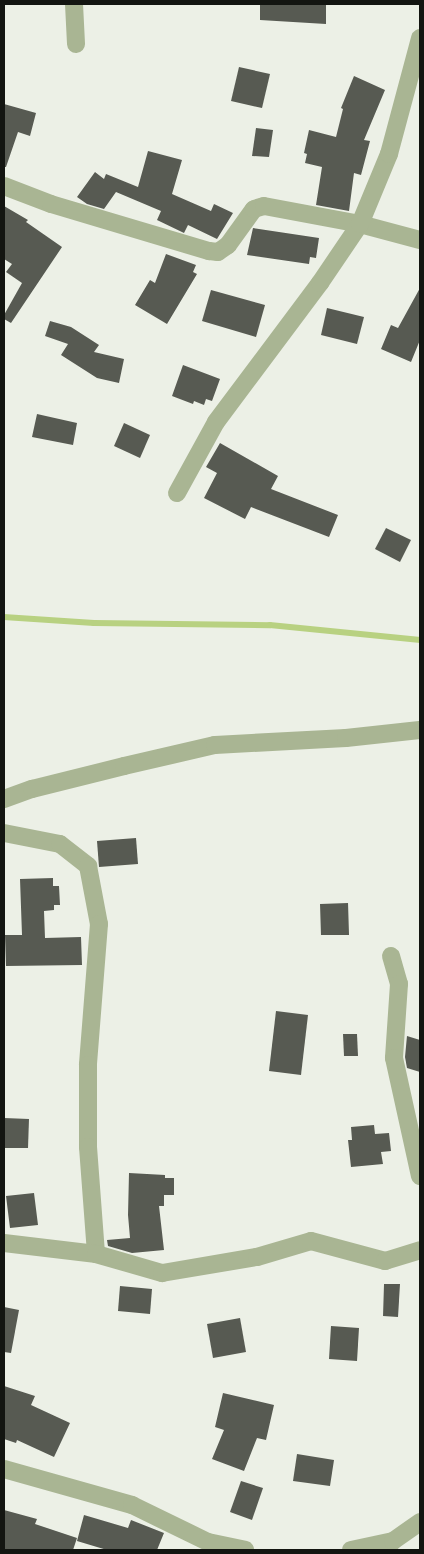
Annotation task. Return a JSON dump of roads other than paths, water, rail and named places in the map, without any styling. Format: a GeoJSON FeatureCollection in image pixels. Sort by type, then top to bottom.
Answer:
{"type":"FeatureCollection","features":[{"type":"Feature","properties":{"kind":"street"},"geometry":{"type":"LineString","coordinates":[[74,4],[76,44]]}},
{"type":"Feature","properties":{"kind":"street"},"geometry":{"type":"LineString","coordinates":[[178,493],[216,422],[310,297],[360,224],[389,154],[420,38]]}},
{"type":"Feature","properties":{"kind":"street"},"geometry":{"type":"LineString","coordinates":[[4,186],[51,204],[209,252],[218,252],[228,245],[254,209],[264,206],[360,224],[420,240]]}},
{"type":"Feature","properties":{"kind":"street"},"geometry":{"type":"LineString","coordinates":[[4,799],[50,784],[215,745],[346,738],[420,730]]}},
{"type":"Feature","properties":{"kind":"street"},"geometry":{"type":"LineString","coordinates":[[4,833],[60,844],[88,866],[99,924],[88,1065],[88,1147],[96,1254]]}},
{"type":"Feature","properties":{"kind":"street"},"geometry":{"type":"LineString","coordinates":[[391,956],[399,984],[394,1058],[420,1177]]}},
{"type":"Feature","properties":{"kind":"street"},"geometry":{"type":"LineString","coordinates":[[4,1243],[96,1254],[162,1273],[257,1257],[311,1241],[385,1261],[420,1250]]}},
{"type":"Feature","properties":{"kind":"street"},"geometry":{"type":"LineString","coordinates":[[4,1469],[132,1505],[208,1542],[245,1550]]}},
{"type":"Feature","properties":{"kind":"street"},"geometry":{"type":"LineString","coordinates":[[351,1550],[392,1541],[420,1522]]}},
{"type":"Feature","properties":{"kind":"waterway"},"geometry":{"type":"LineString","coordinates":[[4,617],[94,623],[270,625],[420,640]]}}]}
